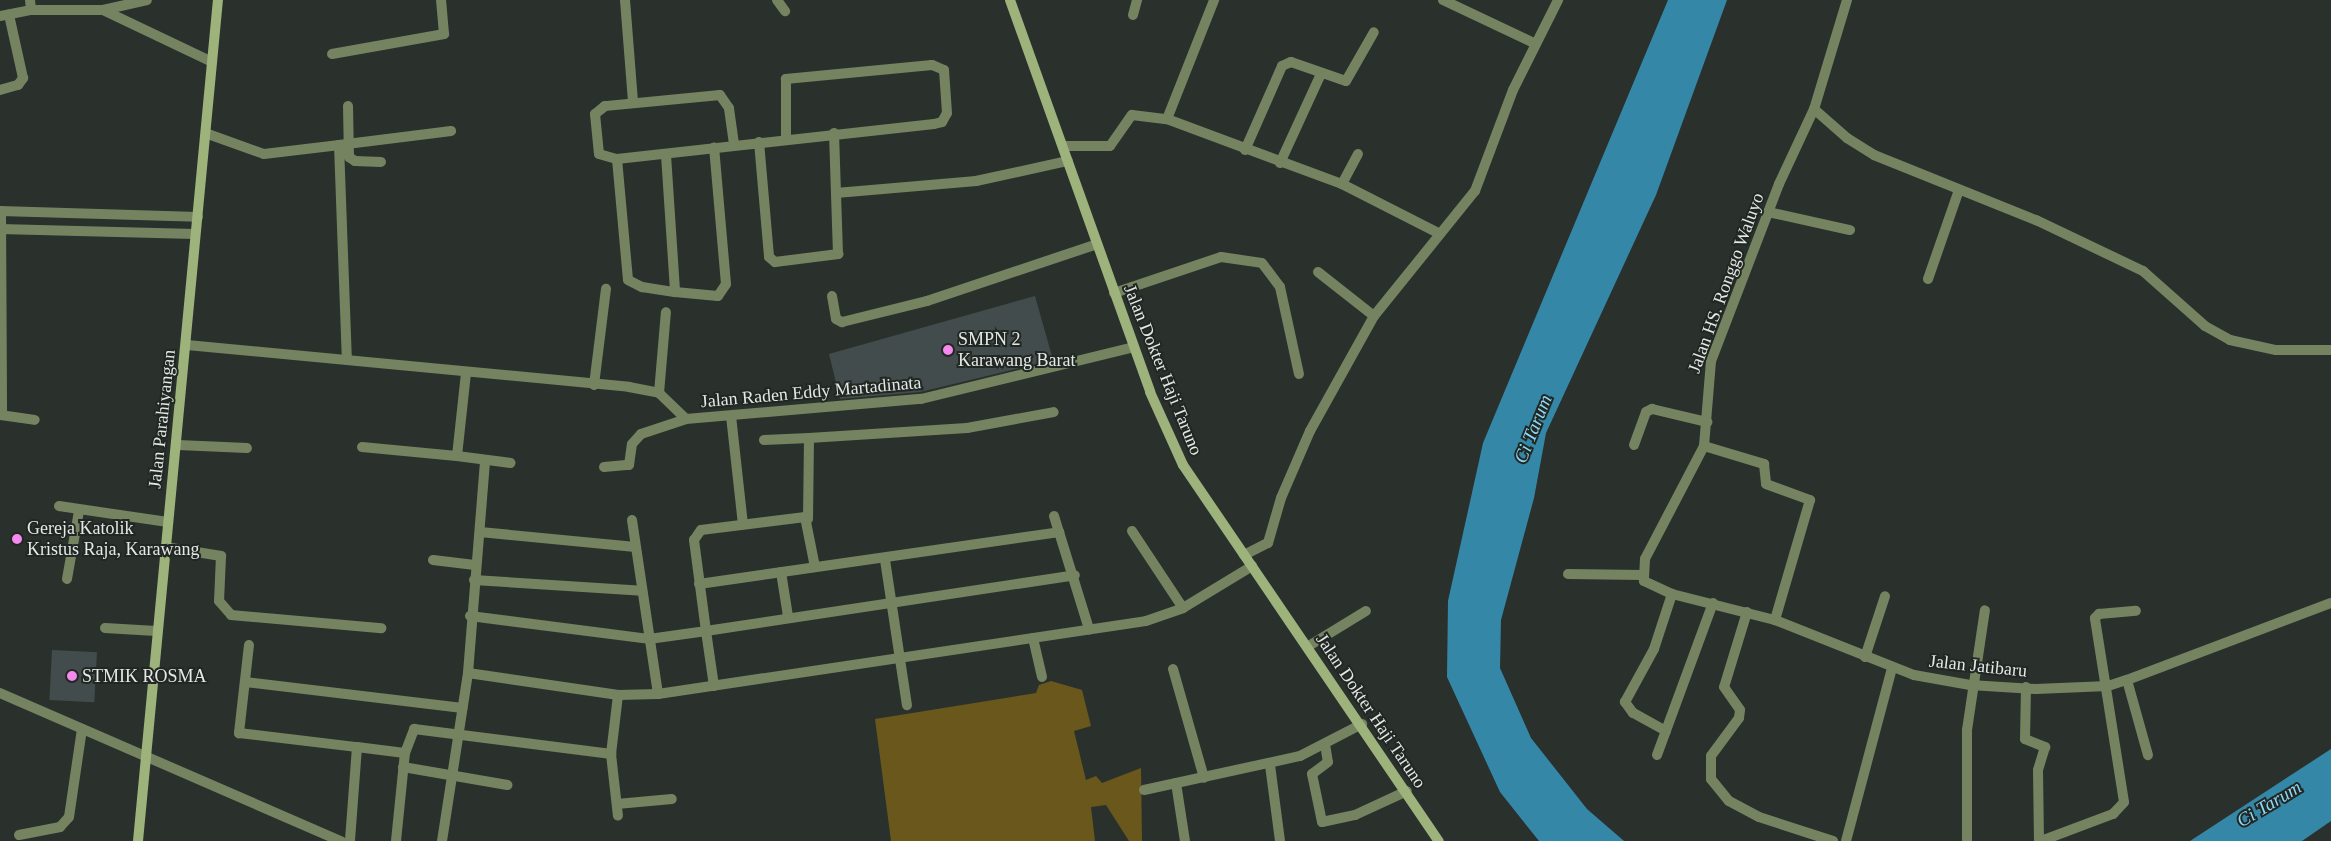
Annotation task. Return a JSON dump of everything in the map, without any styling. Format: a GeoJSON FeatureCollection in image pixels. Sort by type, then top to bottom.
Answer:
{"type":"FeatureCollection","features":[{"type":"Feature","properties":{"kind":"street"},"geometry":{"type":"LineString","coordinates":[[0,90],[18,85],[22,78],[4,16],[30,5],[103,10],[147,0]]}},
{"type":"Feature","properties":{"kind":"street","name":"Jalan Parahiyangan"},"geometry":{"type":"LineString","coordinates":[[138,841],[164,547],[178,445],[196,234],[208,134],[218,0]]}},
{"type":"Feature","properties":{"kind":"street"},"geometry":{"type":"LineString","coordinates":[[332,54],[444,34],[441,0]]}},
{"type":"Feature","properties":{"kind":"street"},"geometry":{"type":"LineString","coordinates":[[625,0],[633,102]]}},
{"type":"Feature","properties":{"kind":"street"},"geometry":{"type":"LineString","coordinates":[[777,0],[785,11]]}},
{"type":"Feature","properties":{"kind":"street","name":"Jalan Dokter Haji Taruno"},"geometry":{"type":"LineString","coordinates":[[1010,0],[1134,347],[1183,465],[1362,724],[1439,841]]}},
{"type":"Feature","properties":{"kind":"street"},"geometry":{"type":"LineString","coordinates":[[1132,16],[1138,0]]}},
{"type":"Feature","properties":{"kind":"street"},"geometry":{"type":"LineString","coordinates":[[1167,119],[1214,0]]}},
{"type":"Feature","properties":{"kind":"street"},"geometry":{"type":"LineString","coordinates":[[1443,0],[1534,43]]}},
{"type":"Feature","properties":{"kind":"street"},"geometry":{"type":"LineString","coordinates":[[1244,555],[1268,542],[1281,498],[1317,416],[1374,316],[1438,233],[1475,191],[1534,43],[1558,0]]}},
{"type":"Feature","properties":{"kind":"street","name":"Jalan HS. Ronggo Waluyo"},"geometry":{"type":"LineString","coordinates":[[1642,575],[1645,559],[1704,446],[1707,422],[1706,386],[1711,361],[1768,212],[1814,109],[1848,0]]}},
{"type":"Feature","properties":{"kind":"street"},"geometry":{"type":"LineString","coordinates":[[103,10],[212,62]]}},
{"type":"Feature","properties":{"kind":"street"},"geometry":{"type":"LineString","coordinates":[[1245,150],[1282,66],[1291,62],[1320,76],[1346,81],[1374,32]]}},
{"type":"Feature","properties":{"kind":"street"},"geometry":{"type":"LineString","coordinates":[[734,144],[729,108],[720,95],[605,106],[595,114],[599,154],[617,159],[666,154],[734,144],[786,139],[834,132],[942,122],[948,106],[944,70],[932,65],[786,79],[782,84],[786,139]]}},
{"type":"Feature","properties":{"kind":"street"},"geometry":{"type":"LineString","coordinates":[[1280,163],[1320,76]]}},
{"type":"Feature","properties":{"kind":"street"},"geometry":{"type":"LineString","coordinates":[[348,106],[352,160],[381,162]]}},
{"type":"Feature","properties":{"kind":"street"},"geometry":{"type":"LineString","coordinates":[[1814,109],[1847,138],[1874,155],[1959,190],[2143,271],[2206,326],[2230,340],[2276,350],[2331,350]]}},
{"type":"Feature","properties":{"kind":"street"},"geometry":{"type":"LineString","coordinates":[[1063,146],[1110,146],[1132,115],[1167,119],[1245,150],[1342,184],[1438,233]]}},
{"type":"Feature","properties":{"kind":"street"},"geometry":{"type":"LineString","coordinates":[[208,134],[264,154],[451,130]]}},
{"type":"Feature","properties":{"kind":"street"},"geometry":{"type":"LineString","coordinates":[[760,142],[768,251],[775,262],[838,254],[834,132]]}},
{"type":"Feature","properties":{"kind":"street"},"geometry":{"type":"LineString","coordinates":[[339,145],[347,360]]}},
{"type":"Feature","properties":{"kind":"street"},"geometry":{"type":"LineString","coordinates":[[617,159],[628,280],[642,288],[718,296],[725,291],[714,148]]}},
{"type":"Feature","properties":{"kind":"street"},"geometry":{"type":"LineString","coordinates":[[666,154],[675,292]]}},
{"type":"Feature","properties":{"kind":"street"},"geometry":{"type":"LineString","coordinates":[[1342,184],[1358,154]]}},
{"type":"Feature","properties":{"kind":"street"},"geometry":{"type":"LineString","coordinates":[[836,193],[976,181],[1068,161]]}},
{"type":"Feature","properties":{"kind":"street"},"geometry":{"type":"LineString","coordinates":[[1928,279],[1959,190]]}},
{"type":"Feature","properties":{"kind":"street"},"geometry":{"type":"LineString","coordinates":[[35,420],[1,415],[1,211],[198,217]]}},
{"type":"Feature","properties":{"kind":"street"},"geometry":{"type":"LineString","coordinates":[[1768,212],[1850,230]]}},
{"type":"Feature","properties":{"kind":"street"},"geometry":{"type":"LineString","coordinates":[[0,229],[196,234]]}},
{"type":"Feature","properties":{"kind":"street"},"geometry":{"type":"LineString","coordinates":[[832,296],[836,319],[842,322],[927,301],[1097,244]]}},
{"type":"Feature","properties":{"kind":"street"},"geometry":{"type":"LineString","coordinates":[[1114,293],[1222,257],[1262,263],[1280,287],[1299,374]]}},
{"type":"Feature","properties":{"kind":"street"},"geometry":{"type":"LineString","coordinates":[[1318,272],[1374,316]]}},
{"type":"Feature","properties":{"kind":"street"},"geometry":{"type":"LineString","coordinates":[[594,385],[606,289]]}},
{"type":"Feature","properties":{"kind":"street"},"geometry":{"type":"LineString","coordinates":[[186,345],[658,393],[666,312]]}},
{"type":"Feature","properties":{"kind":"street","name":"Jalan Raden Eddy Martadinata"},"geometry":{"type":"LineString","coordinates":[[658,393],[686,419],[922,400],[1134,347]]}},
{"type":"Feature","properties":{"kind":"street"},"geometry":{"type":"LineString","coordinates":[[457,456],[466,373]]}},
{"type":"Feature","properties":{"kind":"street"},"geometry":{"type":"LineString","coordinates":[[1634,444],[1646,412],[1652,409],[1707,422]]}},
{"type":"Feature","properties":{"kind":"street"},"geometry":{"type":"LineString","coordinates":[[764,440],[967,428],[1054,412]]}},
{"type":"Feature","properties":{"kind":"street"},"geometry":{"type":"LineString","coordinates":[[731,416],[743,524]]}},
{"type":"Feature","properties":{"kind":"street"},"geometry":{"type":"LineString","coordinates":[[604,467],[629,465],[632,444],[641,434],[686,419]]}},
{"type":"Feature","properties":{"kind":"street"},"geometry":{"type":"LineString","coordinates":[[809,438],[808,519],[815,567]]}},
{"type":"Feature","properties":{"kind":"street"},"geometry":{"type":"LineString","coordinates":[[178,445],[247,448]]}},
{"type":"Feature","properties":{"kind":"street"},"geometry":{"type":"LineString","coordinates":[[1704,446],[1764,464],[1766,484],[1810,500],[1775,620]]}},
{"type":"Feature","properties":{"kind":"street"},"geometry":{"type":"LineString","coordinates":[[362,447],[511,463]]}},
{"type":"Feature","properties":{"kind":"street"},"geometry":{"type":"LineString","coordinates":[[442,841],[468,673],[470,616],[480,532],[485,460]]}},
{"type":"Feature","properties":{"kind":"street"},"geometry":{"type":"LineString","coordinates":[[59,506],[168,522]]}},
{"type":"Feature","properties":{"kind":"street"},"geometry":{"type":"LineString","coordinates":[[67,579],[79,510]]}},
{"type":"Feature","properties":{"kind":"street"},"geometry":{"type":"LineString","coordinates":[[1054,516],[1075,575],[1088,629]]}},
{"type":"Feature","properties":{"kind":"street"},"geometry":{"type":"LineString","coordinates":[[714,686],[700,584],[696,533],[743,524],[808,519]]}},
{"type":"Feature","properties":{"kind":"street"},"geometry":{"type":"LineString","coordinates":[[632,520],[658,694]]}},
{"type":"Feature","properties":{"kind":"street"},"geometry":{"type":"LineString","coordinates":[[1132,531],[1183,608]]}},
{"type":"Feature","properties":{"kind":"street"},"geometry":{"type":"LineString","coordinates":[[480,532],[635,547]]}},
{"type":"Feature","properties":{"kind":"street"},"geometry":{"type":"LineString","coordinates":[[700,584],[815,567],[885,560],[1059,532]]}},
{"type":"Feature","properties":{"kind":"street"},"geometry":{"type":"LineString","coordinates":[[164,547],[221,556],[219,600],[231,615],[381,628]]}},
{"type":"Feature","properties":{"kind":"street"},"geometry":{"type":"LineString","coordinates":[[433,560],[475,565]]}},
{"type":"Feature","properties":{"kind":"street"},"geometry":{"type":"LineString","coordinates":[[885,560],[907,704]]}},
{"type":"Feature","properties":{"kind":"street"},"geometry":{"type":"LineString","coordinates":[[468,673],[618,695],[658,694],[1166,617],[1252,566]]}},
{"type":"Feature","properties":{"kind":"street"},"geometry":{"type":"LineString","coordinates":[[781,572],[788,616]]}},
{"type":"Feature","properties":{"kind":"street"},"geometry":{"type":"LineString","coordinates":[[1568,574],[1642,575]]}},
{"type":"Feature","properties":{"kind":"street"},"geometry":{"type":"LineString","coordinates":[[470,616],[649,639],[788,616],[1075,575]]}},
{"type":"Feature","properties":{"kind":"street","name":"Jalan Jatibaru"},"geometry":{"type":"LineString","coordinates":[[1642,575],[1647,585],[1672,594],[1775,620],[1892,668],[1970,685],[2026,688],[2108,686],[2331,603]]}},
{"type":"Feature","properties":{"kind":"street"},"geometry":{"type":"LineString","coordinates":[[474,580],[642,591]]}},
{"type":"Feature","properties":{"kind":"street"},"geometry":{"type":"LineString","coordinates":[[1666,731],[1633,713],[1625,702],[1654,649],[1672,594]]}},
{"type":"Feature","properties":{"kind":"street"},"geometry":{"type":"LineString","coordinates":[[1866,657],[1885,596]]}},
{"type":"Feature","properties":{"kind":"street"},"geometry":{"type":"LineString","coordinates":[[1657,755],[1713,603]]}},
{"type":"Feature","properties":{"kind":"street"},"geometry":{"type":"LineString","coordinates":[[1967,841],[1970,685],[1984,610]]}},
{"type":"Feature","properties":{"kind":"street"},"geometry":{"type":"LineString","coordinates":[[1307,647],[1366,611]]}},
{"type":"Feature","properties":{"kind":"street"},"geometry":{"type":"LineString","coordinates":[[2026,688],[2025,739],[2045,747],[2038,770],[2040,841],[2113,814],[2124,802],[2096,616],[2136,611]]}},
{"type":"Feature","properties":{"kind":"street"},"geometry":{"type":"LineString","coordinates":[[1747,612],[1724,687],[1740,710],[1739,718],[1711,756],[1711,779],[1729,801],[1833,841]]}},
{"type":"Feature","properties":{"kind":"street"},"geometry":{"type":"LineString","coordinates":[[105,628],[156,631]]}},
{"type":"Feature","properties":{"kind":"street"},"geometry":{"type":"LineString","coordinates":[[1033,638],[1042,677]]}},
{"type":"Feature","properties":{"kind":"street"},"geometry":{"type":"LineString","coordinates":[[249,645],[240,736],[405,753]]}},
{"type":"Feature","properties":{"kind":"street"},"geometry":{"type":"LineString","coordinates":[[1846,841],[1892,668]]}},
{"type":"Feature","properties":{"kind":"street"},"geometry":{"type":"LineString","coordinates":[[1172,669],[1204,778]]}},
{"type":"Feature","properties":{"kind":"street"},"geometry":{"type":"LineString","coordinates":[[2127,680],[2148,755]]}},
{"type":"Feature","properties":{"kind":"street"},"geometry":{"type":"LineString","coordinates":[[245,682],[462,708]]}},
{"type":"Feature","properties":{"kind":"street"},"geometry":{"type":"LineString","coordinates":[[0,693],[144,758],[342,841]]}},
{"type":"Feature","properties":{"kind":"street"},"geometry":{"type":"LineString","coordinates":[[618,695],[611,754],[618,816]]}},
{"type":"Feature","properties":{"kind":"street"},"geometry":{"type":"LineString","coordinates":[[1144,790],[1270,764],[1325,744],[1362,724]]}},
{"type":"Feature","properties":{"kind":"street"},"geometry":{"type":"LineString","coordinates":[[396,841],[405,753],[414,728],[611,754]]}},
{"type":"Feature","properties":{"kind":"street"},"geometry":{"type":"LineString","coordinates":[[19,834],[60,827],[69,817],[82,729]]}},
{"type":"Feature","properties":{"kind":"street"},"geometry":{"type":"LineString","coordinates":[[1325,744],[1328,762],[1312,774],[1322,822],[1355,815],[1407,791]]}},
{"type":"Feature","properties":{"kind":"street"},"geometry":{"type":"LineString","coordinates":[[350,841],[357,747]]}},
{"type":"Feature","properties":{"kind":"street"},"geometry":{"type":"LineString","coordinates":[[1270,764],[1280,841]]}},
{"type":"Feature","properties":{"kind":"street"},"geometry":{"type":"LineString","coordinates":[[403,768],[506,785]]}},
{"type":"Feature","properties":{"kind":"street"},"geometry":{"type":"LineString","coordinates":[[1176,783],[1185,841]]}},
{"type":"Feature","properties":{"kind":"street"},"geometry":{"type":"LineString","coordinates":[[617,804],[672,799]]}},
{"type":"Feature","properties":{"kind":"shaded area"},"geometry":{"type":"Polygon","coordinates":[[[1051,681],[1082,690],[1091,726],[1074,731],[1086,780],[1096,776],[1102,783],[1141,768],[1142,841],[1129,841],[1106,805],[1091,807],[1095,841],[891,841],[875,719],[1036,693],[1039,685],[1051,681]]]}},
{"type":"Feature","properties":{"kind":"water","name":"Ci Tarum"},"geometry":{"type":"Polygon","coordinates":[[[1668,0],[1727,0],[1656,195],[1546,433],[1534,498],[1501,620],[1500,668],[1531,738],[1587,809],[1624,841],[1539,841],[1500,792],[1447,677],[1448,601],[1483,443],[1668,0]]]}},
{"type":"Feature","properties":{"kind":"water","name":"Ci Tarum"},"geometry":{"type":"Polygon","coordinates":[[[2331,749],[2331,821],[2302,841],[2190,841],[2331,749]]]}},
{"type":"Feature","properties":{"kind":"building","name":"SMPN 2 Karawang Barat"},"geometry":{"type":"Polygon","coordinates":[[[1035,296],[1053,360],[920,392],[840,399],[829,354],[1035,296]]]}},
{"type":"Feature","properties":{"kind":"building","name":"STMIK ROSMA"},"geometry":{"type":"Polygon","coordinates":[[[52,650],[97,652],[94,702],[49,700],[52,650]]]}},
{"type":"Feature","properties":{"kind":"place","name":"SMPN 2 Karawang Barat"},"geometry":{"type":"Point","coordinates":[948,350]}},
{"type":"Feature","properties":{"kind":"place","name":"Gereja Katolik Kristus Raja, Karawang"},"geometry":{"type":"Point","coordinates":[17,539]}},
{"type":"Feature","properties":{"kind":"place","name":"STMIK ROSMA"},"geometry":{"type":"Point","coordinates":[72,676]}}]}
